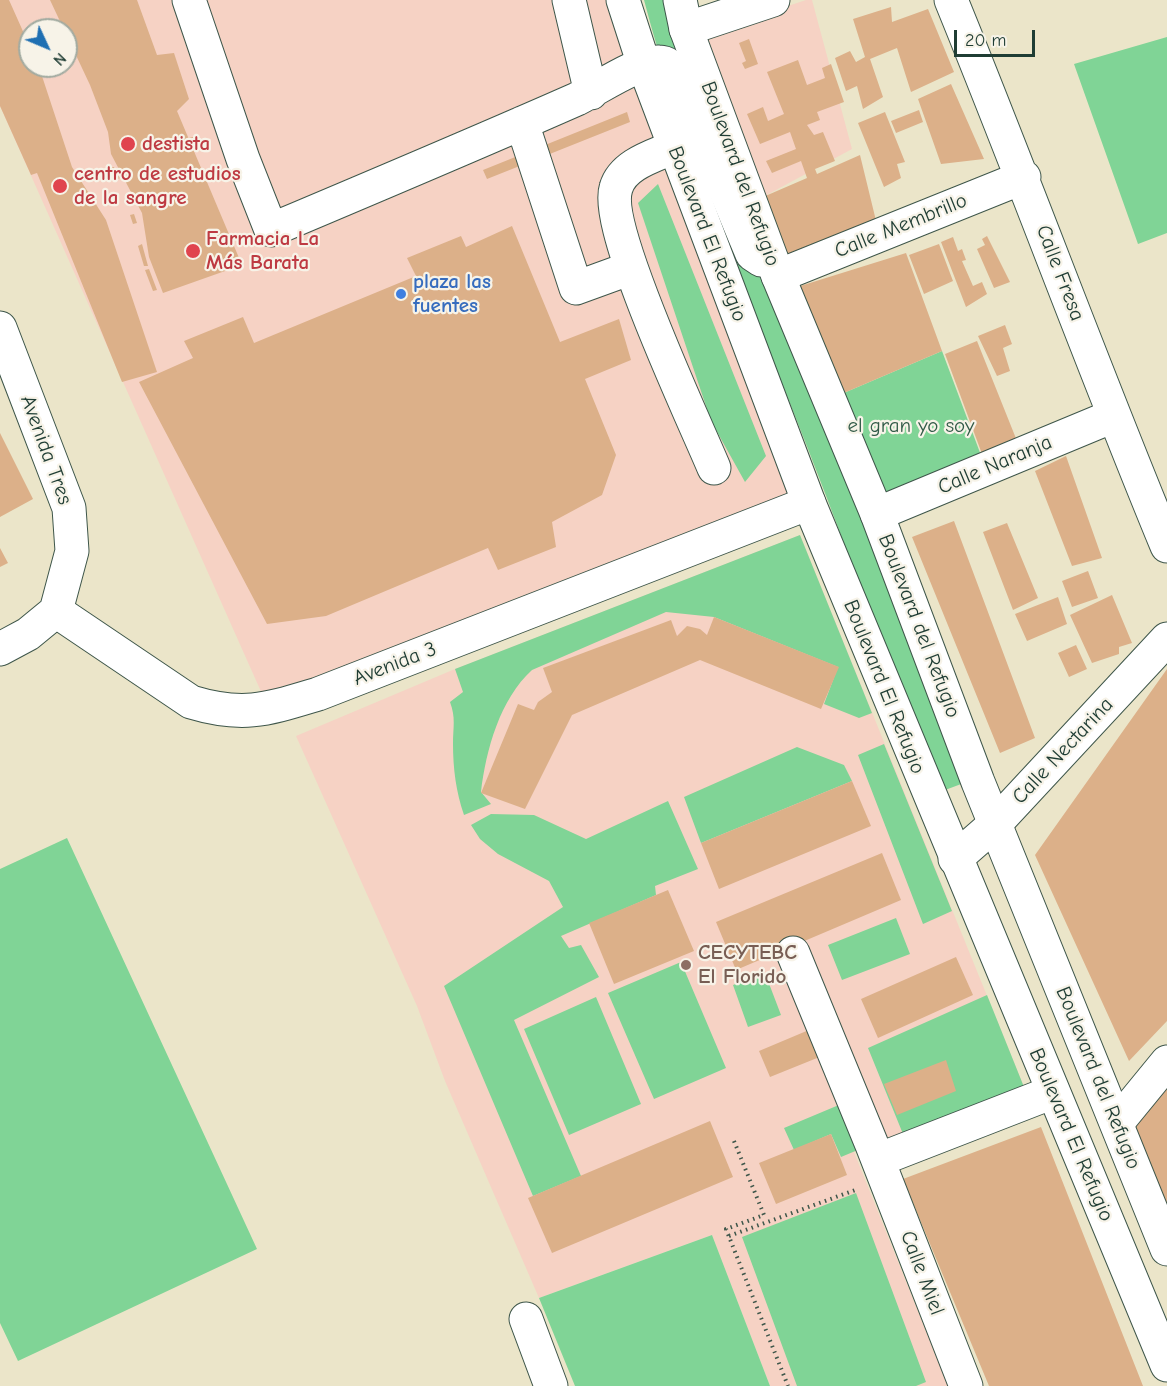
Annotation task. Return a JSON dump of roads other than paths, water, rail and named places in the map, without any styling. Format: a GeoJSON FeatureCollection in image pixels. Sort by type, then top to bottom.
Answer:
{"type":"FeatureCollection","features":[{"type":"Feature","properties":{"kind":"street"},"geometry":{"type":"LineString","coordinates":[[189,0],[243,159],[271,230],[591,93],[644,65],[660,61],[670,65],[677,74],[752,254],[775,268]]}},
{"type":"Feature","properties":{"kind":"street"},"geometry":{"type":"LineString","coordinates":[[569,0],[591,93]]}},
{"type":"Feature","properties":{"kind":"street","name":"Boulevard El Refugio"},"geometry":{"type":"LineString","coordinates":[[623,0],[674,147],[809,503],[1167,1365]]}},
{"type":"Feature","properties":{"kind":"street"},"geometry":{"type":"LineString","coordinates":[[683,15],[773,0]]}},
{"type":"Feature","properties":{"kind":"street","name":"Calle Fresa"},"geometry":{"type":"LineString","coordinates":[[951,0],[1024,177],[1113,416],[1167,546]]}},
{"type":"Feature","properties":{"kind":"street","name":"Boulevard del Refugio"},"geometry":{"type":"LineString","coordinates":[[683,15],[775,268],[877,514],[995,824],[1167,1249]]}},
{"type":"Feature","properties":{"kind":"street"},"geometry":{"type":"LineString","coordinates":[[522,123],[576,288],[631,268]]}},
{"type":"Feature","properties":{"kind":"street"},"geometry":{"type":"LineString","coordinates":[[674,147],[632,166],[616,187],[614,208],[631,268],[714,468]]}},
{"type":"Feature","properties":{"kind":"street","name":"Calle Membrillo"},"geometry":{"type":"LineString","coordinates":[[775,268],[1024,177]]}},
{"type":"Feature","properties":{"kind":"street","name":"Avenida Tres"},"geometry":{"type":"LineString","coordinates":[[0,328],[69,508],[72,551],[56,611]]}},
{"type":"Feature","properties":{"kind":"street","name":"Calle Naranja"},"geometry":{"type":"LineString","coordinates":[[877,514],[1113,416]]}},
{"type":"Feature","properties":{"kind":"street","name":"Avenida 3"},"geometry":{"type":"LineString","coordinates":[[56,611],[191,702],[214,709],[242,712],[266,709],[318,694],[809,503]]}},
{"type":"Feature","properties":{"kind":"street"},"geometry":{"type":"LineString","coordinates":[[0,650],[28,634],[56,611]]}},
{"type":"Feature","properties":{"kind":"street","name":"Calle Nectarina"},"geometry":{"type":"LineString","coordinates":[[955,859],[995,824],[1167,639]]}},
{"type":"Feature","properties":{"kind":"street","name":"Calle Miel"},"geometry":{"type":"LineString","coordinates":[[793,953],[879,1162],[966,1386]]}},
{"type":"Feature","properties":{"kind":"street"},"geometry":{"type":"LineString","coordinates":[[1117,1123],[1167,1062]]}},
{"type":"Feature","properties":{"kind":"street"},"geometry":{"type":"LineString","coordinates":[[879,1162],[1053,1092]]}},
{"type":"Feature","properties":{"kind":"street"},"geometry":{"type":"LineString","coordinates":[[526,1319],[551,1386]]}},
{"type":"Feature","properties":{"kind":"place","name":"destista"},"geometry":{"type":"Point","coordinates":[128,144]}},
{"type":"Feature","properties":{"kind":"place","name":"centro de estudios de la sangre"},"geometry":{"type":"Point","coordinates":[60,186]}},
{"type":"Feature","properties":{"kind":"place","name":"Farmacia La Más Barata"},"geometry":{"type":"Point","coordinates":[193,251]}},
{"type":"Feature","properties":{"kind":"place","name":"plaza las fuentes"},"geometry":{"type":"Point","coordinates":[401,294]}},
{"type":"Feature","properties":{"kind":"place","name":"CECYTEBC El Florido"},"geometry":{"type":"Point","coordinates":[686,965]}},
{"type":"Feature","properties":{"kind":"park label","name":"el gran yo soy"},"geometry":{"type":"Point","coordinates":[911,426]}}]}
